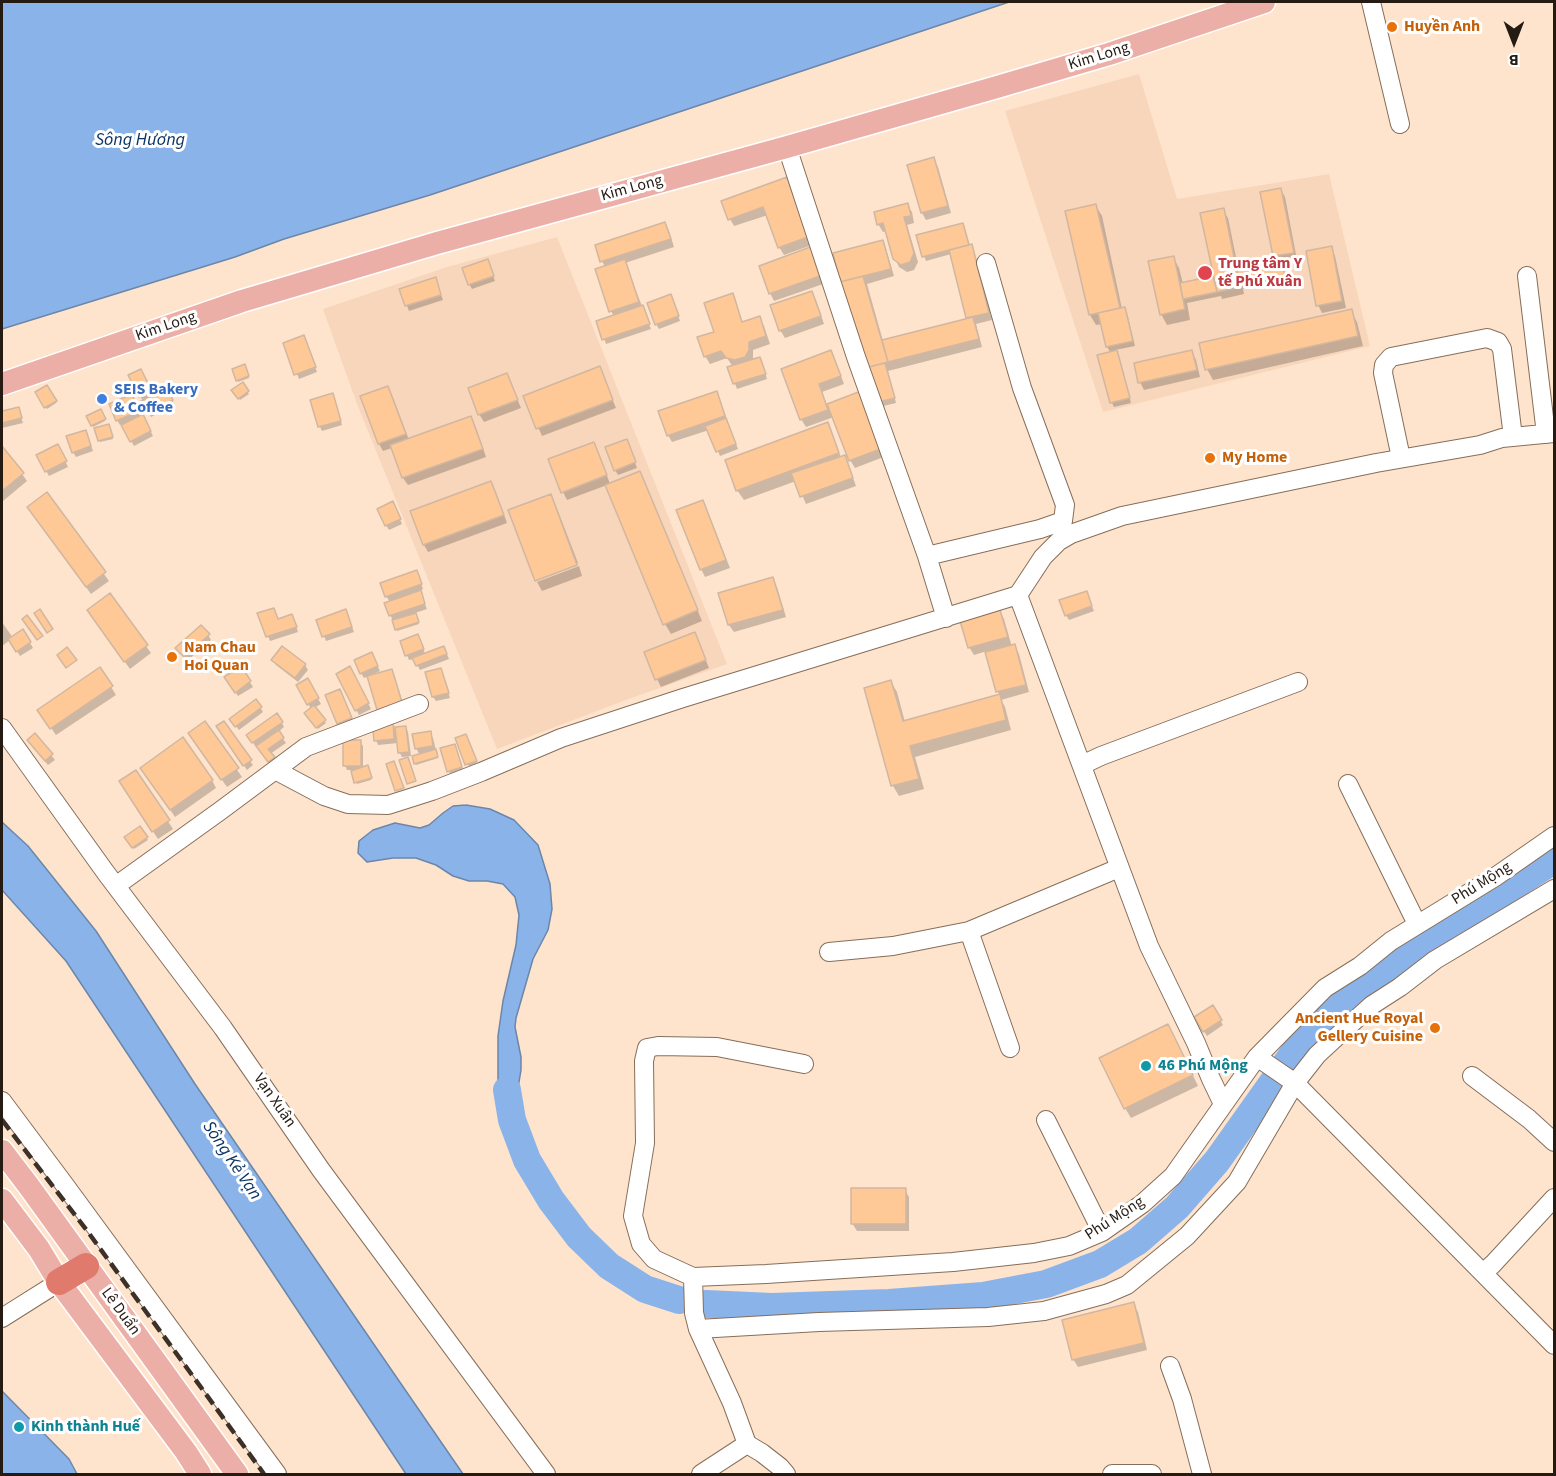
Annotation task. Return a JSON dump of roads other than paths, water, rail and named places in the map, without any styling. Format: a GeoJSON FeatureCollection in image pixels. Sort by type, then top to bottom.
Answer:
{"type":"FeatureCollection","features":[{"type":"Feature","properties":{"kind":"highway"},"geometry":{"type":"LineString","coordinates":[[59,1282],[86,1266]]}},
{"type":"Feature","properties":{"kind":"main road","name":"Kim Long"},"geometry":{"type":"LineString","coordinates":[[2,384],[252,298],[437,243],[787,147],[1109,54],[1264,2]]}},
{"type":"Feature","properties":{"kind":"main road","name":"Lê Duẩn"},"geometry":{"type":"LineString","coordinates":[[2,1151],[237,1474]]}},
{"type":"Feature","properties":{"kind":"main road","name":"Lê Duẩn"},"geometry":{"type":"LineString","coordinates":[[2,1200],[39,1249],[59,1282],[200,1474]]}},
{"type":"Feature","properties":{"kind":"street"},"geometry":{"type":"LineString","coordinates":[[1371,2],[1400,124]]}},
{"type":"Feature","properties":{"kind":"street"},"geometry":{"type":"LineString","coordinates":[[787,147],[856,357],[927,556],[946,618]]}},
{"type":"Feature","properties":{"kind":"street"},"geometry":{"type":"LineString","coordinates":[[927,556],[1040,529],[1063,521],[1065,505],[1022,388],[986,263]]}},
{"type":"Feature","properties":{"kind":"street"},"geometry":{"type":"LineString","coordinates":[[275,770],[324,796],[348,804],[388,805],[471,776],[561,738],[683,698],[1018,596],[1051,548],[1071,534],[1135,512],[1401,458],[1480,445],[1502,438],[1550,434],[1527,276]]}},
{"type":"Feature","properties":{"kind":"street"},"geometry":{"type":"LineString","coordinates":[[1401,458],[1383,373],[1384,364],[1391,357],[1487,338],[1498,342],[1502,349],[1513,437]]}},
{"type":"Feature","properties":{"kind":"street"},"geometry":{"type":"LineString","coordinates":[[1018,596],[1149,946],[1223,1104]]}},
{"type":"Feature","properties":{"kind":"street"},"geometry":{"type":"LineString","coordinates":[[1082,765],[1298,682]]}},
{"type":"Feature","properties":{"kind":"street"},"geometry":{"type":"LineString","coordinates":[[117,885],[306,747],[419,704]]}},
{"type":"Feature","properties":{"kind":"street","name":"Vạn Xuân"},"geometry":{"type":"LineString","coordinates":[[2,728],[106,873],[223,1028],[321,1170],[546,1474]]}},
{"type":"Feature","properties":{"kind":"street"},"geometry":{"type":"LineString","coordinates":[[1348,784],[1418,924]]}},
{"type":"Feature","properties":{"kind":"street","name":"Phú Mộng"},"geometry":{"type":"LineString","coordinates":[[693,1277],[869,1268],[1008,1257],[1069,1246],[1102,1232],[1142,1204],[1173,1176],[1223,1104],[1325,988],[1360,966],[1391,941],[1495,877],[1554,836]]}},
{"type":"Feature","properties":{"kind":"street"},"geometry":{"type":"LineString","coordinates":[[829,952],[893,946],[969,931],[1119,868]]}},
{"type":"Feature","properties":{"kind":"street"},"geometry":{"type":"LineString","coordinates":[[698,1329],[988,1317],[1044,1311],[1106,1294],[1127,1285],[1187,1236],[1237,1182],[1291,1081],[1317,1055],[1372,1005],[1435,960],[1554,889]]}},
{"type":"Feature","properties":{"kind":"street"},"geometry":{"type":"LineString","coordinates":[[969,931],[1010,1048]]}},
{"type":"Feature","properties":{"kind":"street"},"geometry":{"type":"LineString","coordinates":[[786,1474],[771,1460],[747,1444],[732,1403],[698,1329],[694,1313],[693,1277],[654,1259],[641,1244],[633,1216],[645,1143],[644,1061],[647,1048],[658,1046],[717,1047],[804,1064]]}},
{"type":"Feature","properties":{"kind":"street"},"geometry":{"type":"LineString","coordinates":[[1262,1061],[1291,1081],[1554,1346]]}},
{"type":"Feature","properties":{"kind":"street"},"geometry":{"type":"LineString","coordinates":[[1472,1076],[1529,1119],[1554,1142]]}},
{"type":"Feature","properties":{"kind":"street"},"geometry":{"type":"LineString","coordinates":[[2,1101],[277,1474]]}},
{"type":"Feature","properties":{"kind":"street"},"geometry":{"type":"LineString","coordinates":[[1046,1120],[1102,1232]]}},
{"type":"Feature","properties":{"kind":"street"},"geometry":{"type":"LineString","coordinates":[[1483,1273],[1554,1198]]}},
{"type":"Feature","properties":{"kind":"street"},"geometry":{"type":"LineString","coordinates":[[2,1318],[59,1282]]}},
{"type":"Feature","properties":{"kind":"street"},"geometry":{"type":"LineString","coordinates":[[1170,1366],[1182,1399],[1202,1474]]}},
{"type":"Feature","properties":{"kind":"street"},"geometry":{"type":"LineString","coordinates":[[701,1474],[747,1444]]}},
{"type":"Feature","properties":{"kind":"street"},"geometry":{"type":"LineString","coordinates":[[1113,1474],[1152,1474]]}},
{"type":"Feature","properties":{"kind":"water","name":"Sông Hương"},"geometry":{"type":"Polygon","coordinates":[[[2,2],[1009,2],[430,195],[2,329],[2,2]]]}},
{"type":"Feature","properties":{"kind":"water"},"geometry":{"type":"Polygon","coordinates":[[[466,805],[490,809],[514,820],[538,845],[550,884],[552,909],[548,930],[533,959],[516,1018],[515,1027],[521,1070],[515,1106],[515,1127],[501,1106],[498,1094],[498,1036],[503,1001],[516,945],[519,915],[515,897],[503,884],[469,881],[416,858],[393,858],[367,862],[358,853],[359,841],[373,830],[395,823],[420,828],[429,825],[453,806],[466,805]]]}},
{"type":"Feature","properties":{"kind":"water","name":"Sông Kẻ Vạn"},"geometry":{"type":"Polygon","coordinates":[[[2,822],[28,846],[96,931],[195,1084],[463,1474],[406,1474],[66,961],[2,890],[2,822]]]}},
{"type":"Feature","properties":{"kind":"water","name":"Kinh thành Huế"},"geometry":{"type":"Polygon","coordinates":[[[2,1391],[69,1459],[77,1474],[2,1474],[2,1391]]]}},
{"type":"Feature","properties":{"kind":"waterway"},"geometry":{"type":"LineString","coordinates":[[706,1304],[772,1307],[889,1303],[983,1296],[1046,1284],[1100,1264],[1138,1241],[1177,1207],[1217,1161],[1293,1054],[1362,986],[1421,945],[1554,860]]}},
{"type":"Feature","properties":{"kind":"waterway"},"geometry":{"type":"LineString","coordinates":[[507,1090],[512,1120],[527,1160],[551,1200],[579,1237],[609,1266],[645,1289],[679,1300]]}},
{"type":"Feature","properties":{"kind":"railway"},"geometry":{"type":"LineString","coordinates":[[2,1120],[88,1232],[264,1474]]}},
{"type":"Feature","properties":{"kind":"place","name":"Huyền Anh"},"geometry":{"type":"Point","coordinates":[1392,27]}},
{"type":"Feature","properties":{"kind":"place","name":"Trung tâm Y tế Phú Xuân"},"geometry":{"type":"Point","coordinates":[1205,273]}},
{"type":"Feature","properties":{"kind":"place","name":"SEIS Bakery & Coffee"},"geometry":{"type":"Point","coordinates":[102,399]}},
{"type":"Feature","properties":{"kind":"place","name":"My Home"},"geometry":{"type":"Point","coordinates":[1210,458]}},
{"type":"Feature","properties":{"kind":"place","name":"Nam Chau Hoi Quan"},"geometry":{"type":"Point","coordinates":[172,657]}},
{"type":"Feature","properties":{"kind":"place","name":"Ancient Hue Royal Gellery Cuisine"},"geometry":{"type":"Point","coordinates":[1435,1028]}},
{"type":"Feature","properties":{"kind":"place","name":"46 Phú Mộng"},"geometry":{"type":"Point","coordinates":[1146,1066]}},
{"type":"Feature","properties":{"kind":"place","name":"Kinh thành Huế"},"geometry":{"type":"Point","coordinates":[19,1427]}}]}
